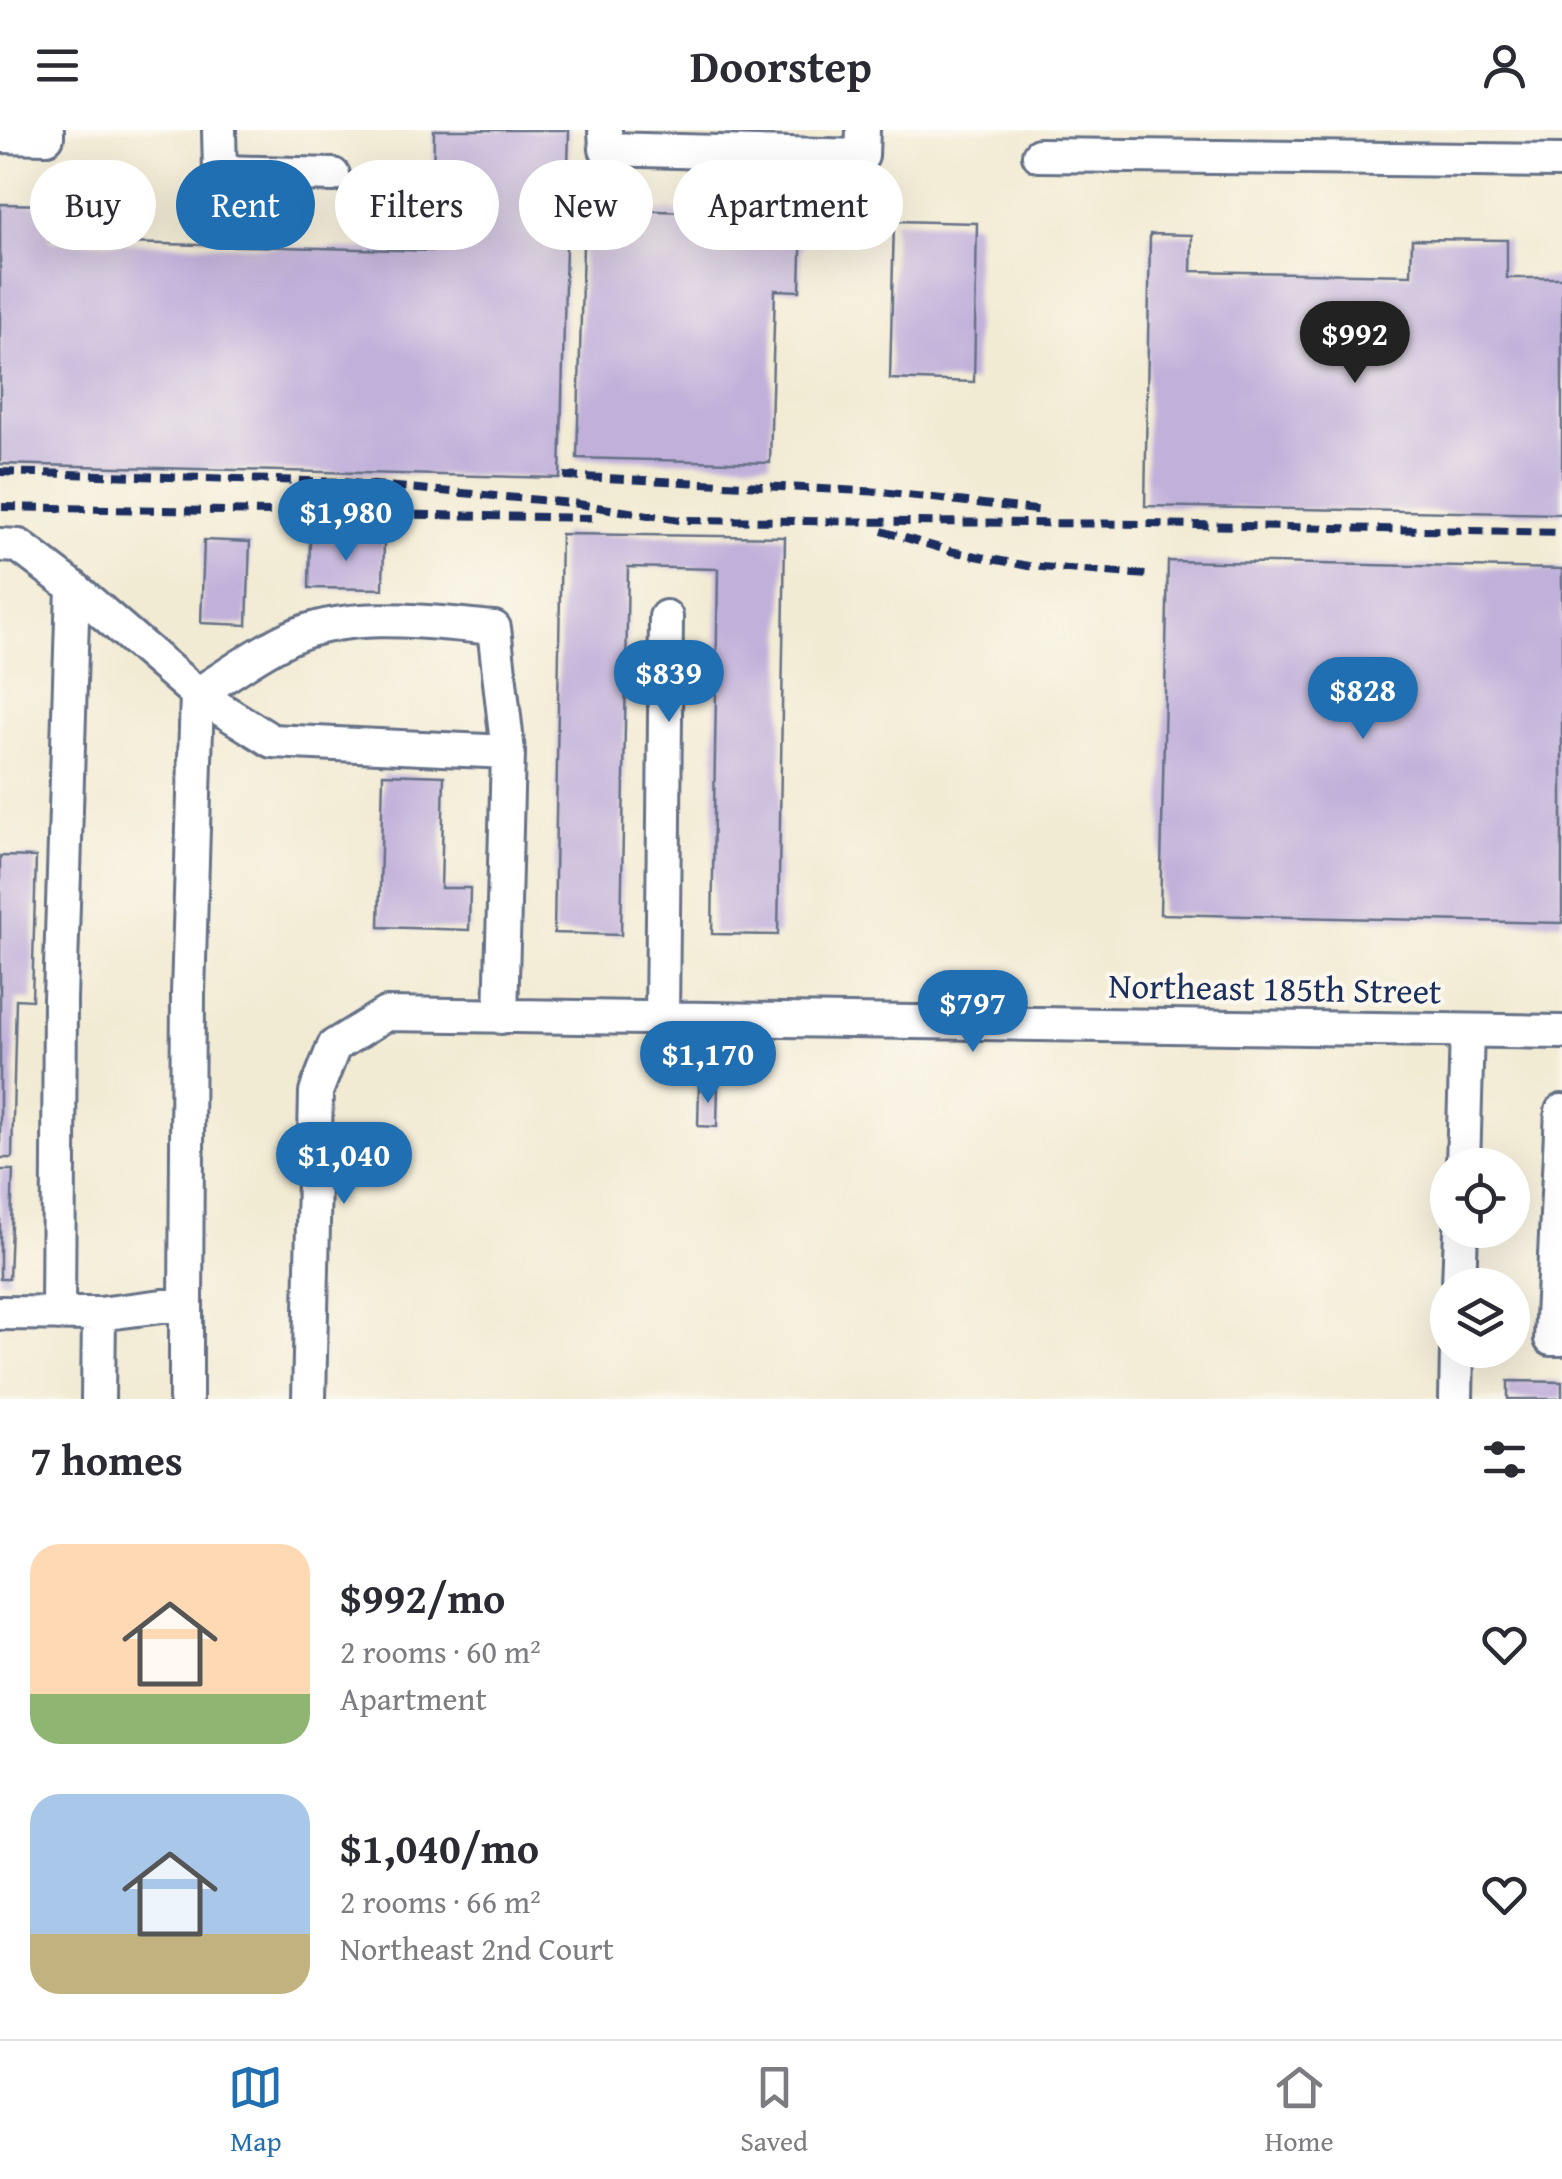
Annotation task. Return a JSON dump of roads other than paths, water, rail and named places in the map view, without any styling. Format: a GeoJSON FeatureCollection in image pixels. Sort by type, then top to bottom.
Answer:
{"type":"FeatureCollection","features":[{"type":"Feature","properties":{"kind":"street"},"geometry":{"type":"LineString","coordinates":[[0,136],[47,137],[47,130]]}},
{"type":"Feature","properties":{"kind":"street"},"geometry":{"type":"LineString","coordinates":[[220,130],[220,172],[333,175]]}},
{"type":"Feature","properties":{"kind":"street"},"geometry":{"type":"LineString","coordinates":[[605,130],[606,148],[862,156],[863,130]]}},
{"type":"Feature","properties":{"kind":"street"},"geometry":{"type":"LineString","coordinates":[[1039,156],[1281,144],[1562,161]]}},
{"type":"Feature","properties":{"kind":"street"},"geometry":{"type":"LineString","coordinates":[[0,545],[19,546],[74,587],[197,694],[272,741],[508,752]]}},
{"type":"Feature","properties":{"kind":"street"},"geometry":{"type":"LineString","coordinates":[[58,1314],[60,999],[74,587]]}},
{"type":"Feature","properties":{"kind":"street"},"geometry":{"type":"LineString","coordinates":[[662,1018],[666,618]]}},
{"type":"Feature","properties":{"kind":"street"},"geometry":{"type":"LineString","coordinates":[[197,694],[290,637],[352,622],[428,622],[494,628],[508,752],[502,1018]]}},
{"type":"Feature","properties":{"kind":"street"},"geometry":{"type":"LineString","coordinates":[[186,1399],[188,994],[197,694]]}},
{"type":"Feature","properties":{"kind":"street","name":"Northeast 185th Street"},"geometry":{"type":"LineString","coordinates":[[308,1399],[316,1092],[334,1046],[386,1014],[1562,1032]]}},
{"type":"Feature","properties":{"kind":"street"},"geometry":{"type":"LineString","coordinates":[[1464,1148],[1467,1031]]}},
{"type":"Feature","properties":{"kind":"street"},"geometry":{"type":"LineString","coordinates":[[1562,1110],[1551,1338],[1562,1339]]}},
{"type":"Feature","properties":{"kind":"street"},"geometry":{"type":"LineString","coordinates":[[0,1313],[99,1314],[186,1303]]}},
{"type":"Feature","properties":{"kind":"street"},"geometry":{"type":"LineString","coordinates":[[98,1399],[99,1314]]}},
{"type":"Feature","properties":{"kind":"street"},"geometry":{"type":"LineString","coordinates":[[1456,1399],[1457,1368]]}},
{"type":"Feature","properties":{"kind":"railway"},"geometry":{"type":"LineString","coordinates":[[0,472],[342,482],[572,503],[680,520],[1562,533]]}},
{"type":"Feature","properties":{"kind":"railway"},"geometry":{"type":"LineString","coordinates":[[564,476],[882,492],[1044,511]]}},
{"type":"Feature","properties":{"kind":"railway"},"geometry":{"type":"LineString","coordinates":[[2,507],[595,518]]}},
{"type":"Feature","properties":{"kind":"railway"},"geometry":{"type":"LineString","coordinates":[[882,531],[950,551],[1028,566],[1147,575]]}}]}
